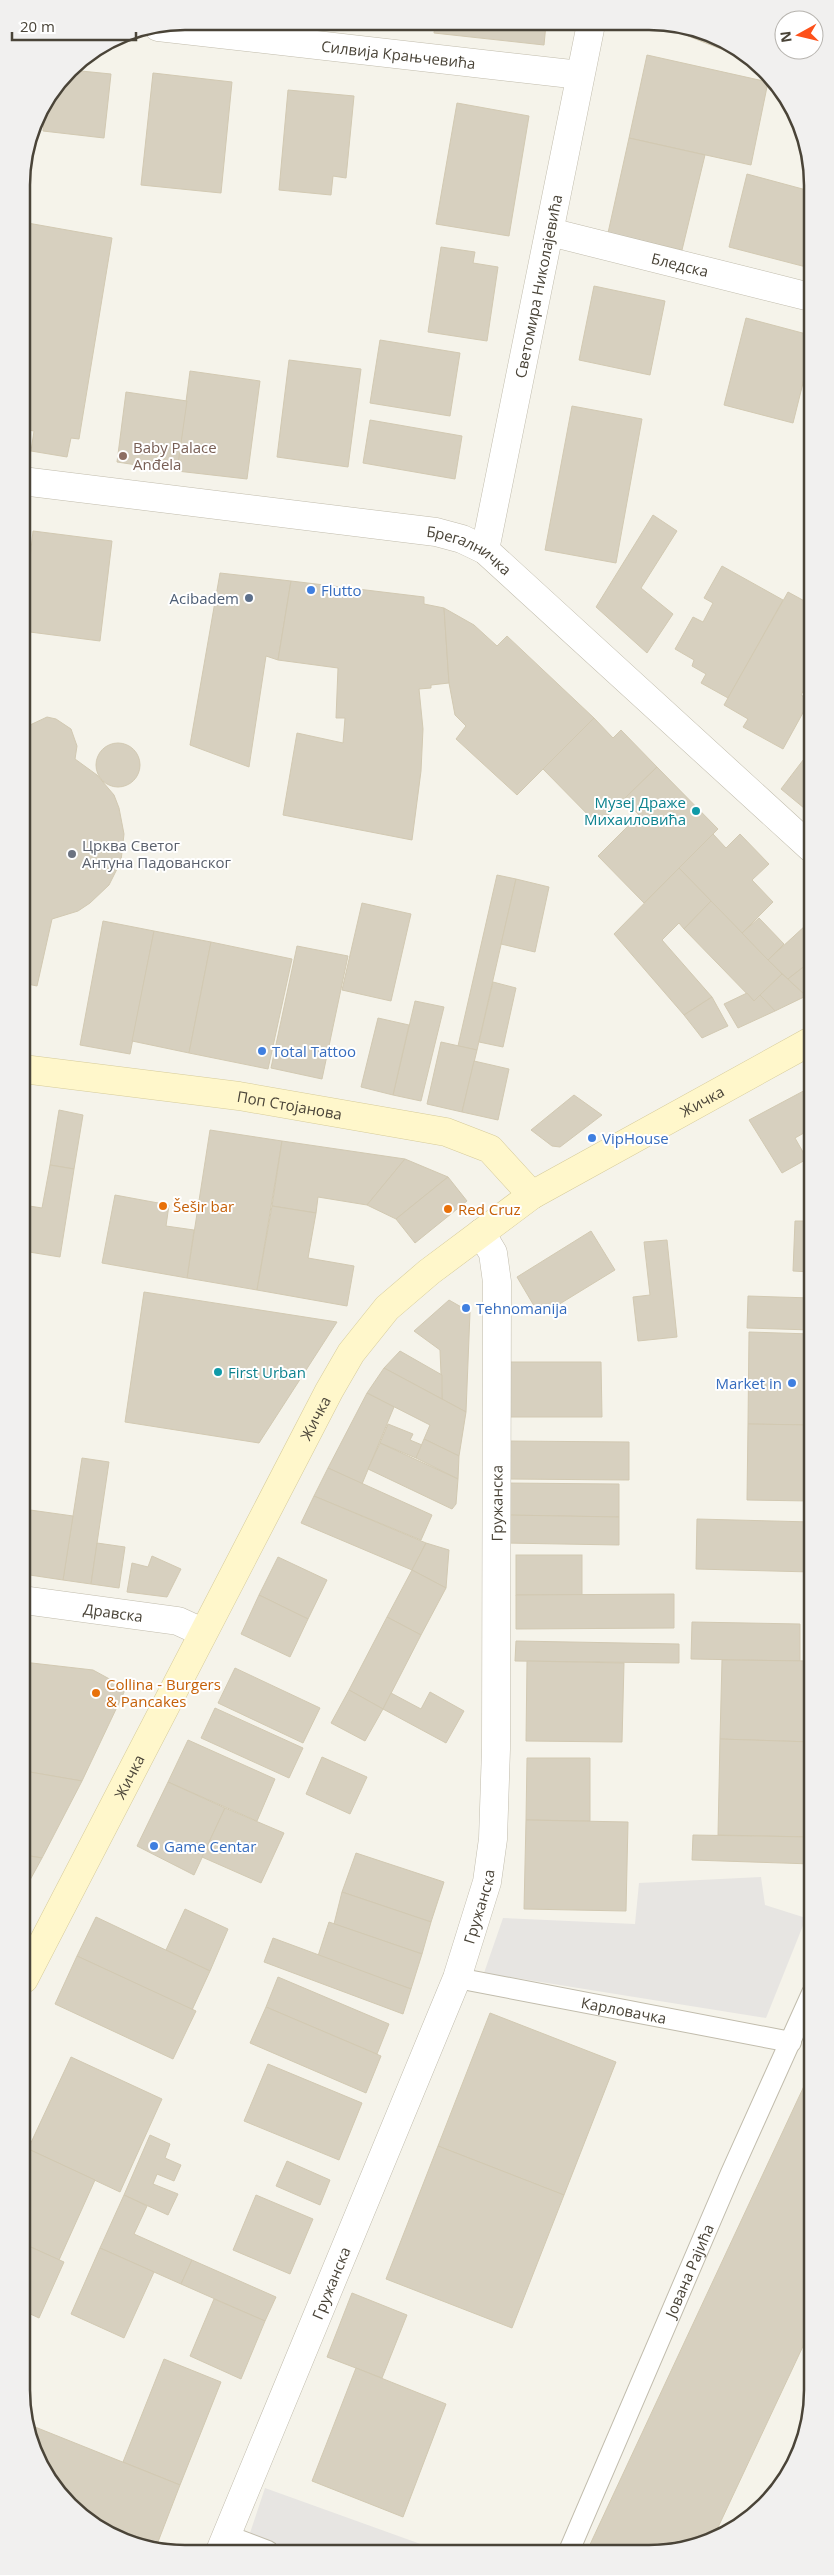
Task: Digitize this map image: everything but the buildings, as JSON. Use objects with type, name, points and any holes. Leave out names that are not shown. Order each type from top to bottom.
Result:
[{"type":"main road","name":"Жичка","points":[[30,1967],[202,1632],[351,1353],[387,1308],[429,1272],[532,1195],[804,1045]]},
{"type":"main road","name":"Поп Стојанова","points":[[30,1070],[239,1096],[446,1132],[490,1149],[511,1169],[532,1195]]},
{"type":"street","name":"Силвија Крањчевића","points":[[184,30],[580,75]]},
{"type":"street","name":"Светомира Николајевића","points":[[485,550],[591,30]]},
{"type":"street","name":"Бледска","points":[[550,232],[804,296]]},
{"type":"street","name":"Брегалничка","points":[[30,482],[436,532],[462,538],[485,550],[804,842]]},
{"type":"street","name":"Гружанска","points":[[223,2543],[457,1978],[487,1882],[493,1839],[496,1749],[497,1282],[493,1253],[482,1233]]},
{"type":"street","name":"Дравска","points":[[30,1601],[178,1621],[202,1632]]},
{"type":"lane","name":"Карловачка","points":[[457,1978],[791,2042]]},
{"type":"lane","name":"Јована Рајића","points":[[572,2545],[727,2183],[804,2012]]},
{"type":"shaded area","points":[[761,1877],[765,1905],[804,1917],[804,1923],[766,2018],[484,1973],[503,1918],[635,1924],[639,1883]]},
{"type":"shaded area","points":[[265,2488],[423,2545],[273,2545],[249,2536]]},
{"type":"place","name":"Baby Palace Anđela","points":[[123,456]]},
{"type":"place","name":"Flutto","points":[[311,590]]},
{"type":"place","name":"Acibadem","points":[[249,598]]},
{"type":"place","name":"Музеј Драже Михаиловића","points":[[696,811]]},
{"type":"place","name":"Црква Светог Антуна Падованског","points":[[72,854]]},
{"type":"place","name":"Total Tattoo","points":[[262,1051]]},
{"type":"place","name":"VipHouse","points":[[592,1138]]},
{"type":"place","name":"Šešir bar","points":[[163,1206]]},
{"type":"place","name":"Red Cruz","points":[[448,1209]]},
{"type":"place","name":"Tehnomanija","points":[[466,1308]]},
{"type":"place","name":"First Urban","points":[[218,1372]]},
{"type":"place","name":"Market in","points":[[792,1383]]},
{"type":"place","name":"Collina - Burgers & Pancakes","points":[[96,1693]]},
{"type":"place","name":"Game Centar","points":[[154,1846]]}]
